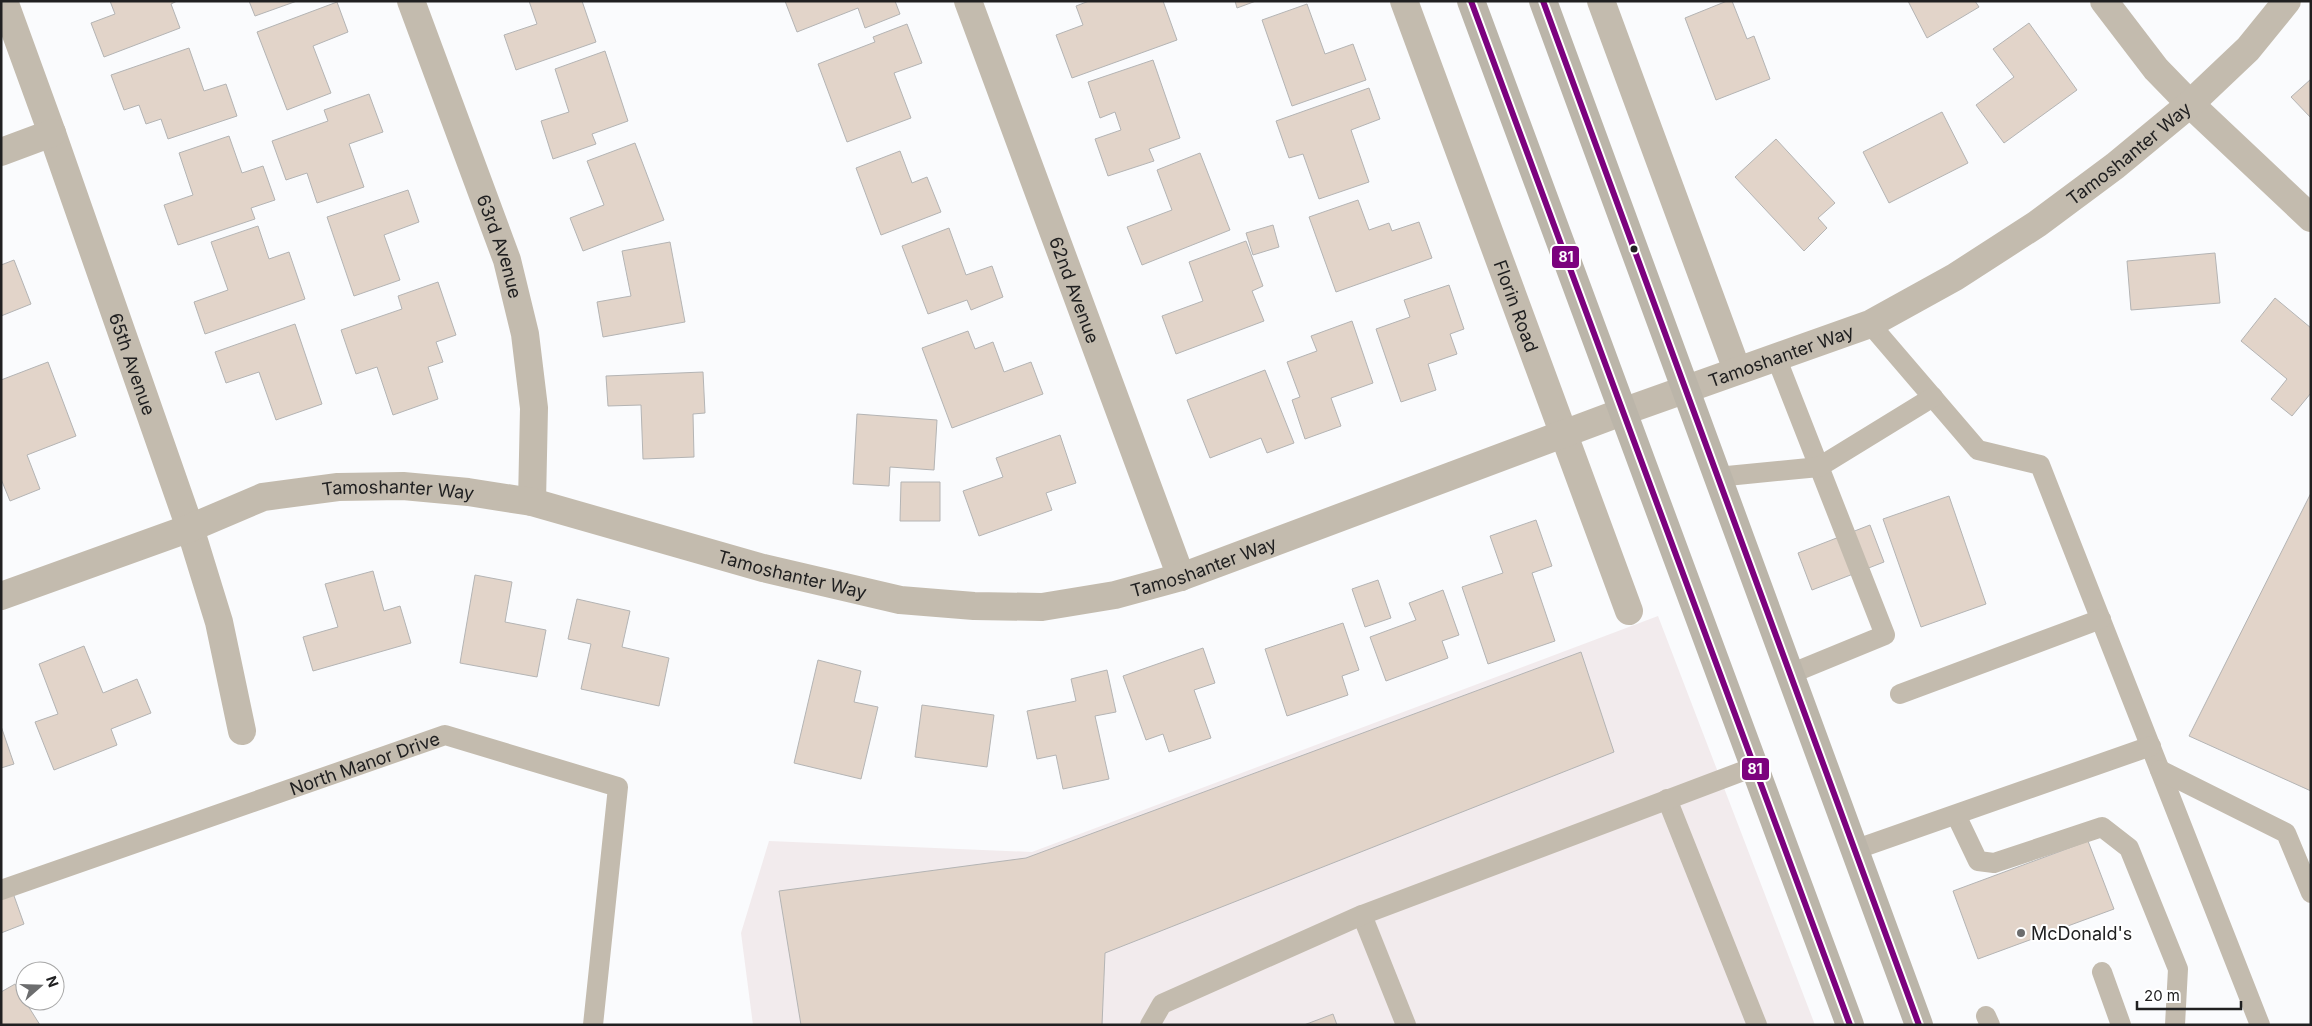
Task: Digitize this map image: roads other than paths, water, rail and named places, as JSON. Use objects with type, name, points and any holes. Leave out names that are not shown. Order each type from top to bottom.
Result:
[{"type":"main road","points":[[1471,1],[1850,1025]]},
{"type":"main road","points":[[1543,1],[1919,1025]]},
{"type":"street","name":"65th Avenue","points":[[4,1],[52,132],[190,528],[219,622],[242,731]]},
{"type":"street","name":"63rd Avenue","points":[[412,1],[507,260],[525,334],[534,408],[532,502]]},
{"type":"street","name":"62nd Avenue","points":[[968,1],[1181,577]]},
{"type":"street","name":"Florin Road","points":[[1404,1],[1629,612]]},
{"type":"street","points":[[1601,1],[1737,370]]},
{"type":"street","points":[[2104,1],[2156,69],[2190,104],[2311,218]]},
{"type":"street","name":"Tamoshanter Way","points":[[1,596],[190,528],[263,497],[338,487],[403,486],[468,492],[532,502],[763,568],[900,600],[974,606],[1042,607],[1116,595],[1181,577],[1622,412],[1870,324],[1955,277],[2037,224],[2115,166],[2190,104],[2248,49],[2287,1]]},
{"type":"street","points":[[1,152],[52,132]]},
{"type":"lane","points":[[1870,324],[1978,450],[2040,465],[2260,1025]]},
{"type":"lane","points":[[1776,357],[1886,635],[1790,674]]},
{"type":"lane","points":[[1718,477],[1819,467],[1933,397]]},
{"type":"lane","points":[[1900,694],[2101,619]]},
{"type":"lane","name":"North Manor Drive","points":[[1,890],[445,735],[618,787],[593,1025]]},
{"type":"lane","points":[[1854,850],[2151,746]]},
{"type":"lane","points":[[1150,1025],[1162,1004],[1362,915],[1754,767]]},
{"type":"lane","points":[[2160,770],[2286,833],[2311,893]]},
{"type":"lane","points":[[1667,799],[1757,1025]]},
{"type":"lane","points":[[1956,815],[1978,861],[1994,864],[2102,827],[2129,848],[2178,969],[2175,1025]]},
{"type":"lane","points":[[1362,915],[1406,1025]]},
{"type":"lane","points":[[2102,972],[2121,1025]]},
{"type":"place","name":"McDonald's","points":[[2021,933]]}]
